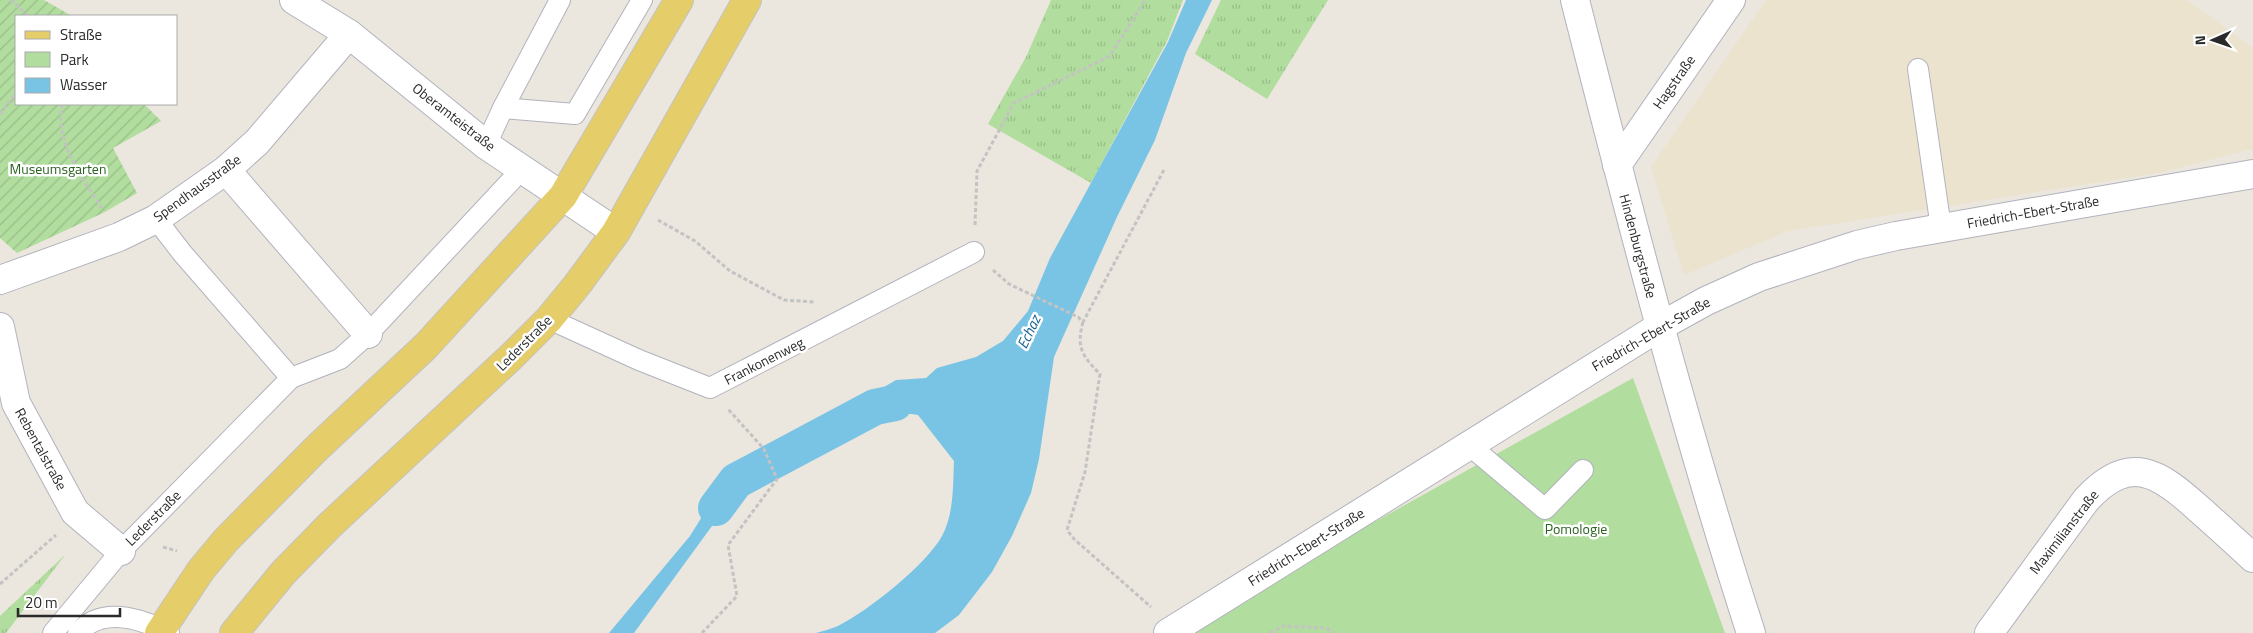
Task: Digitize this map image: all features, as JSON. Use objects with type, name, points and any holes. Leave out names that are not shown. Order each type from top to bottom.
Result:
[{"type":"main road","points":[[163,632],[201,570],[226,540],[318,447],[426,346],[563,196],[680,0]]},
{"type":"main road","name":"Lederstraße","points":[[234,633],[283,573],[330,525],[505,363],[549,318],[577,285],[616,232],[748,0]]},
{"type":"street","name":"Oberamteistraße","points":[[294,0],[349,34],[486,145],[616,232]]},
{"type":"street","name":"Hindenburgstraße","points":[[1575,0],[1659,327],[1703,482],[1751,633]]},
{"type":"street","name":"Hagstraße","points":[[1617,165],[1731,0]]},
{"type":"street","name":"Spendhausstraße","points":[[0,280],[119,237],[156,219],[226,170],[257,142],[349,34]]},
{"type":"street","points":[[226,170],[368,334]]},
{"type":"street","name":"Friedrich-Ebert-Straße","points":[[1168,633],[1659,327],[1724,293],[1798,263],[1857,245],[1941,228],[2253,174]]},
{"type":"street","name":"Rebentalstraße","points":[[0,326],[16,403],[75,512],[121,550]]},
{"type":"street","name":"Maximilianstraße","points":[[1989,633],[2086,500],[2098,488],[2114,478],[2132,472],[2149,473],[2169,483],[2253,558]]},
{"type":"lane","points":[[486,145],[503,108],[560,0]]},
{"type":"lane","points":[[503,108],[575,114],[642,0]]},
{"type":"lane","points":[[1918,69],[1941,228]]},
{"type":"lane","name":"Lederstraße","points":[[53,633],[121,550],[291,378],[340,359],[368,334],[522,169]]},
{"type":"lane","points":[[156,219],[183,254],[291,378]]},
{"type":"lane","name":"Frankonenweg","points":[[549,318],[639,360],[710,388],[974,252]]},
{"type":"lane","points":[[1469,446],[1545,509],[1583,470]]},
{"type":"lane","points":[[78,633],[86,624],[106,616],[132,619],[163,632]]},
{"type":"path","points":[[11,0],[27,15]]},
{"type":"path","points":[[974,252],[977,171],[1014,103],[1110,56],[1145,0]]},
{"type":"path","points":[[0,114],[15,94]]},
{"type":"path","points":[[62,105],[62,135],[78,170],[119,237]]},
{"type":"path","points":[[1143,600],[1074,539],[1067,530],[1085,472],[1100,374],[1085,359],[1079,343],[1084,322],[1165,168]]},
{"type":"path","points":[[632,205],[695,242],[730,271],[784,300],[814,301],[844,320]]},
{"type":"path","points":[[1009,284],[1078,317],[1084,322]]},
{"type":"path","points":[[702,633],[737,596],[728,545],[777,479],[764,448],[710,388]]},
{"type":"path","points":[[0,584],[61,531],[75,512]]},
{"type":"path","points":[[1270,633],[1283,626],[1326,628],[1334,633]]},
{"type":"shaded area","points":[[1766,0],[2187,0],[2253,48],[2253,149],[2158,173],[1788,231],[1684,275],[1651,167]]},
{"type":"green space","name":"Museumsgarten","points":[[0,0],[44,0],[70,15],[15,15],[15,105],[145,105],[161,121],[113,148],[137,193],[105,212],[17,253],[0,238]]},
{"type":"green space","points":[[1051,0],[1183,0],[1167,41],[1091,183],[988,124],[1026,57]]},
{"type":"green space","points":[[1221,0],[1328,0],[1267,99],[1195,54]]},
{"type":"green space","name":"Pomologie","points":[[1633,378],[1725,633],[1175,633]]},
{"type":"green space","points":[[65,555],[6,633],[0,633],[0,616]]},
{"type":"water","name":"Echaz","points":[[1186,0],[1212,0],[1186,53],[1155,140],[1117,217],[1054,357],[1039,459],[1031,493],[1012,536],[992,572],[959,615],[935,633],[816,633],[838,626],[865,610],[910,573],[934,548],[942,536],[949,518],[952,499],[954,461],[918,415],[885,416],[854,427],[845,410],[896,380],[926,378],[937,368],[976,357],[1003,341],[1028,311],[1050,258],[1168,42]]},
{"type":"water","points":[[829,420],[836,436],[790,461],[781,443]]},
{"type":"water","points":[[746,462],[757,484],[728,504],[634,633],[609,633],[690,536],[726,478]]},
{"type":"waterway","points":[[716,508],[736,481],[875,407],[895,403]]}]
